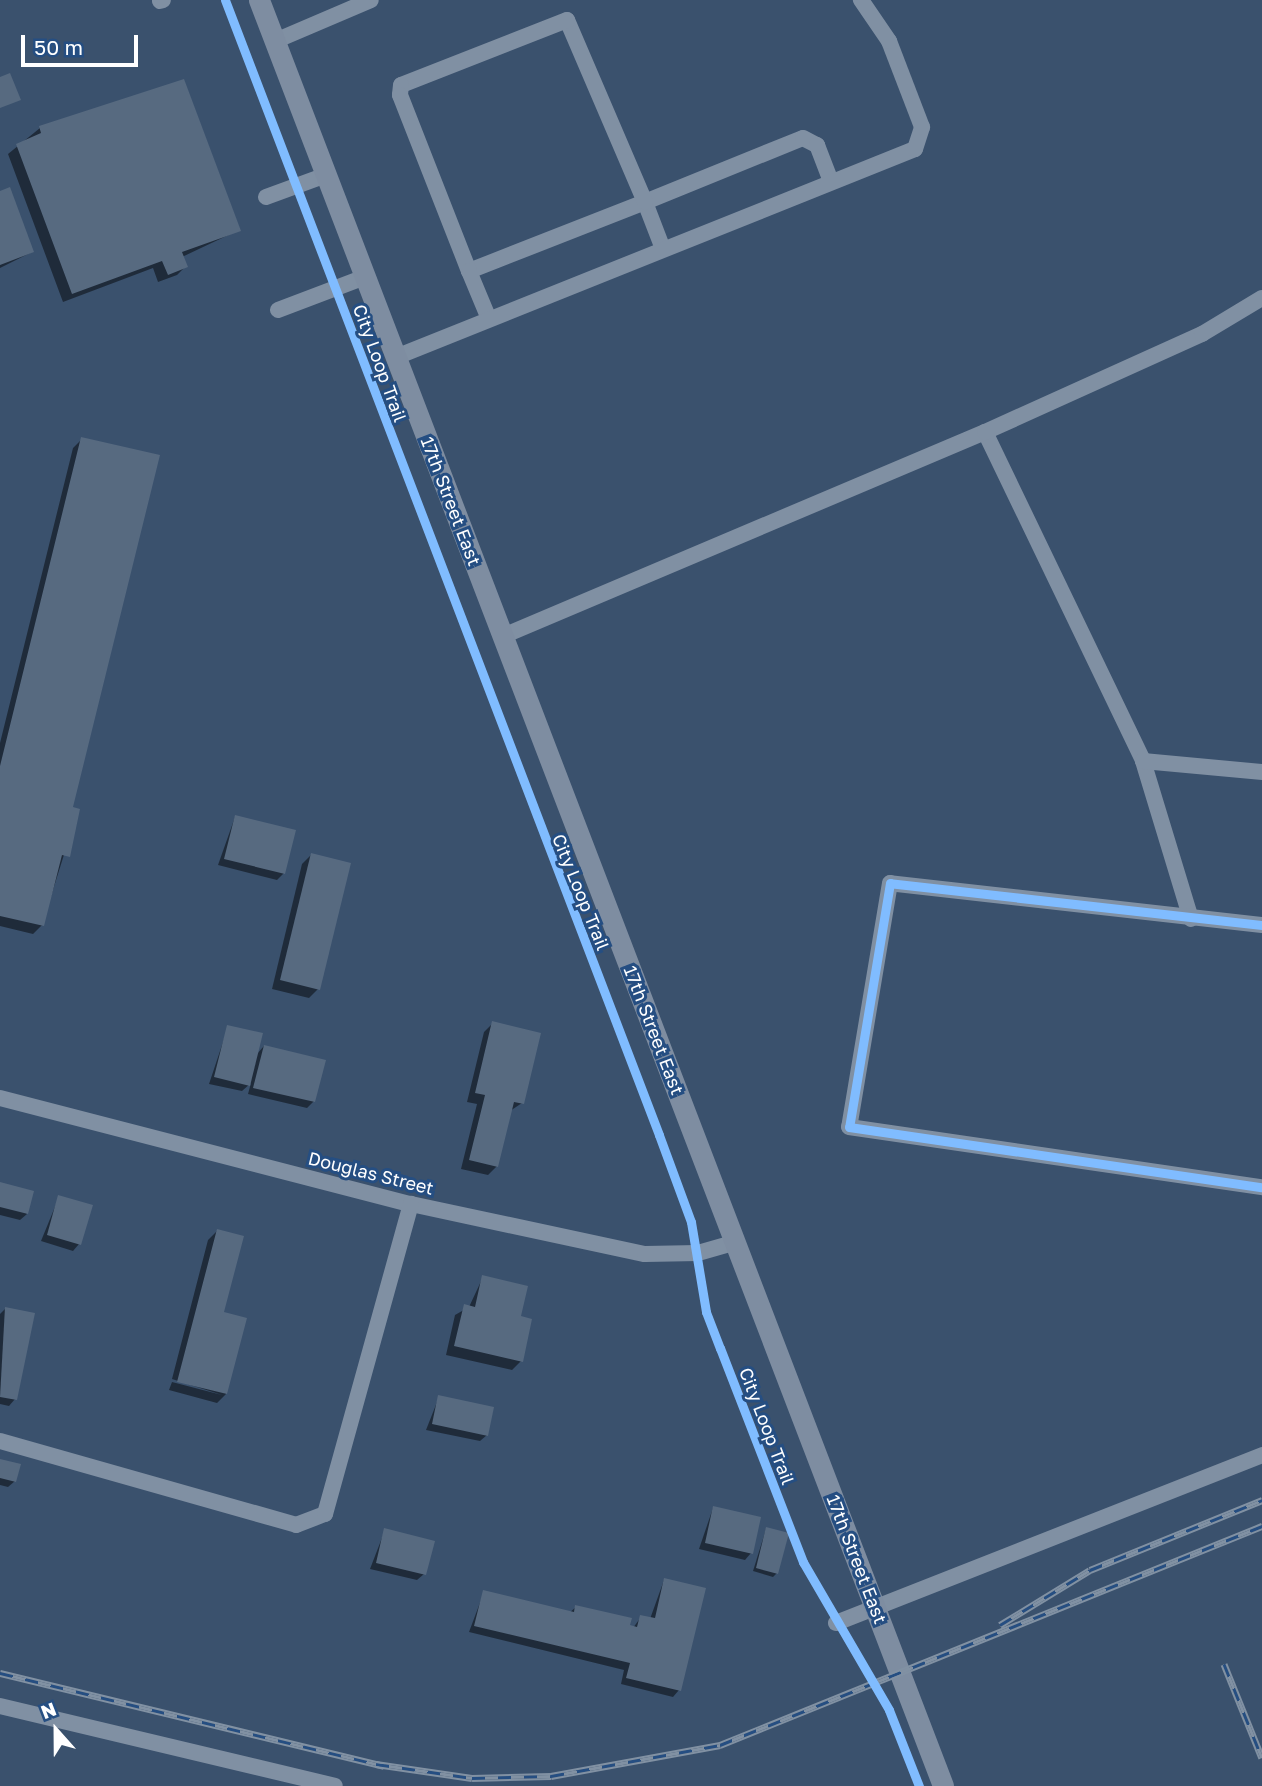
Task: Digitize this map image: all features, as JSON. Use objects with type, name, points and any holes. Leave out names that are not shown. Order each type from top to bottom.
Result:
[{"type":"main road","name":"17th Street East","points":[[259,0],[943,1786]]},
{"type":"street","points":[[275,41],[370,0]]},
{"type":"street","points":[[396,357],[915,149],[922,139],[889,41],[862,0]]},
{"type":"street","points":[[489,319],[401,85],[557,19],[575,27],[663,249]]},
{"type":"street","points":[[469,271],[803,138],[817,145],[831,181]]},
{"type":"street","points":[[266,197],[326,175]]},
{"type":"street","points":[[278,310],[365,277]]},
{"type":"street","points":[[502,636],[985,432],[1202,334],[1262,298]]},
{"type":"street","points":[[985,432],[1143,761],[1191,919]]},
{"type":"street","points":[[1143,761],[1262,772]]},
{"type":"street","points":[[1262,925],[890,883],[849,1127],[1262,1187]]},
{"type":"street","name":"Douglas Street","points":[[0,1098],[411,1204],[645,1254],[670,1257],[736,1242]]},
{"type":"street","points":[[0,1441],[296,1525],[325,1514],[411,1204]]},
{"type":"street","points":[[836,1623],[1262,1455]]},
{"type":"street","points":[[0,1706],[335,1786]]},
{"type":"building","points":[[10,73],[21,100],[0,108],[0,77]]},
{"type":"building","points":[[184,79],[241,231],[182,252],[188,267],[168,275],[162,261],[72,294],[16,144],[41,133],[39,126]]},
{"type":"building","points":[[10,187],[34,252],[0,265],[0,191]]},
{"type":"building","points":[[81,437],[160,455],[73,807],[80,809],[70,857],[62,855],[44,926],[0,916],[0,766]]},
{"type":"building","points":[[235,815],[296,830],[285,874],[224,859]]},
{"type":"building","points":[[311,853],[351,863],[320,990],[280,980]]},
{"type":"building","points":[[492,1021],[541,1033],[524,1104],[514,1102],[498,1167],[469,1160],[485,1095],[475,1093]]},
{"type":"building","points":[[227,1025],[263,1033],[250,1086],[214,1077]]},
{"type":"building","points":[[264,1045],[326,1060],[315,1102],[253,1088]]},
{"type":"building","points":[[0,1182],[34,1191],[28,1214],[0,1207]]},
{"type":"building","points":[[58,1195],[93,1205],[81,1245],[47,1235]]},
{"type":"building","points":[[217,1229],[244,1236],[224,1312],[247,1318],[227,1394],[177,1382]]},
{"type":"building","points":[[482,1275],[528,1286],[521,1316],[532,1319],[523,1362],[454,1346],[464,1304],[475,1307]]},
{"type":"building","points":[[5,1307],[35,1313],[17,1400],[0,1397]]},
{"type":"building","points":[[438,1395],[494,1407],[488,1436],[432,1424]]},
{"type":"building","points":[[0,1459],[21,1464],[16,1482],[0,1478]]},
{"type":"building","points":[[713,1506],[761,1517],[753,1554],[705,1543]]},
{"type":"building","points":[[766,1527],[789,1533],[778,1574],[756,1568]]},
{"type":"building","points":[[384,1528],[435,1541],[426,1575],[376,1563]]},
{"type":"building","points":[[664,1578],[706,1588],[681,1691],[626,1678],[630,1663],[474,1626],[483,1590],[574,1612],[575,1605],[632,1618],[630,1625],[637,1627],[640,1615],[655,1618]]},
{"type":"railway","points":[[1000,1625],[1090,1570],[1262,1500]]},
{"type":"railway","points":[[376,1764],[472,1778],[551,1776],[720,1745],[1262,1526]]},
{"type":"railway","points":[[1224,1664],[1262,1758]]},
{"type":"railway","points":[[0,1673],[384,1766]]},
{"type":"cycle path","name":"City Loop Trail","points":[[225,0],[659,1135],[691,1222],[706,1312],[803,1562],[889,1710],[919,1786]]},
{"type":"cycle path","points":[[1262,925],[890,883],[849,1127],[1262,1187]]}]
